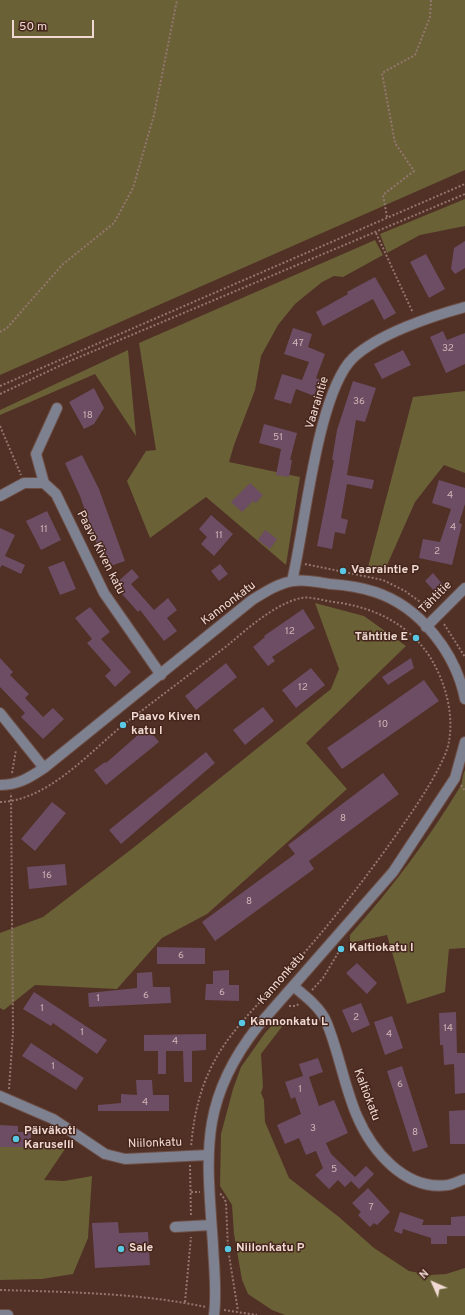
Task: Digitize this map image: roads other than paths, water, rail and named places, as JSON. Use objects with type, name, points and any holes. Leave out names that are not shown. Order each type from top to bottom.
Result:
[{"type":"street","name":"Vaaraintie","points":[[292,581],[318,447],[327,410],[339,376],[353,358],[376,341],[418,322],[465,307]]},
{"type":"street","points":[[0,496],[24,483],[44,483],[36,454],[57,408]]},
{"type":"street","name":"Paavo Kiven katu","points":[[44,483],[56,494],[104,593],[161,675]]},
{"type":"street","name":"Kannonkatu","points":[[0,785],[11,785],[24,781],[44,768],[252,600],[272,588],[292,581],[352,586],[376,592],[397,603],[426,627],[452,660],[462,684],[465,699]]},
{"type":"street","name":"Tähtitie","points":[[426,627],[465,588]]},
{"type":"street","points":[[0,713],[44,768]]},
{"type":"street","name":"Kannonkatu","points":[[214,1312],[208,1155],[213,1114],[230,1067],[243,1045],[393,872],[455,778],[465,742]]},
{"type":"street","name":"Kaltiokatu","points":[[293,986],[306,997],[326,1020],[357,1117],[378,1153],[397,1170],[420,1183],[447,1185],[465,1179]]},
{"type":"street","name":"Niilonkatu","points":[[3,1097],[26,1109],[39,1112],[53,1119],[105,1154],[125,1159],[208,1155]]},
{"type":"street","points":[[175,1227],[211,1225]]},
{"type":"street","points":[[0,1315],[8,1315]]},
{"type":"place","name":"Vaaraintie P","points":[[343,571]]},
{"type":"place","name":"Tähtitie E","points":[[416,638]]},
{"type":"place","name":"Paavo Kiven katu I","points":[[123,725]]},
{"type":"place","name":"Kaltiokatu I","points":[[341,949]]},
{"type":"place","name":"Kannonkatu L","points":[[242,1023]]},
{"type":"place","name":"Päiväkoti Karuselli","points":[[16,1139]]},
{"type":"place","name":"Sale","points":[[121,1249]]},
{"type":"place","name":"Niilonkatu P","points":[[228,1249]]}]
